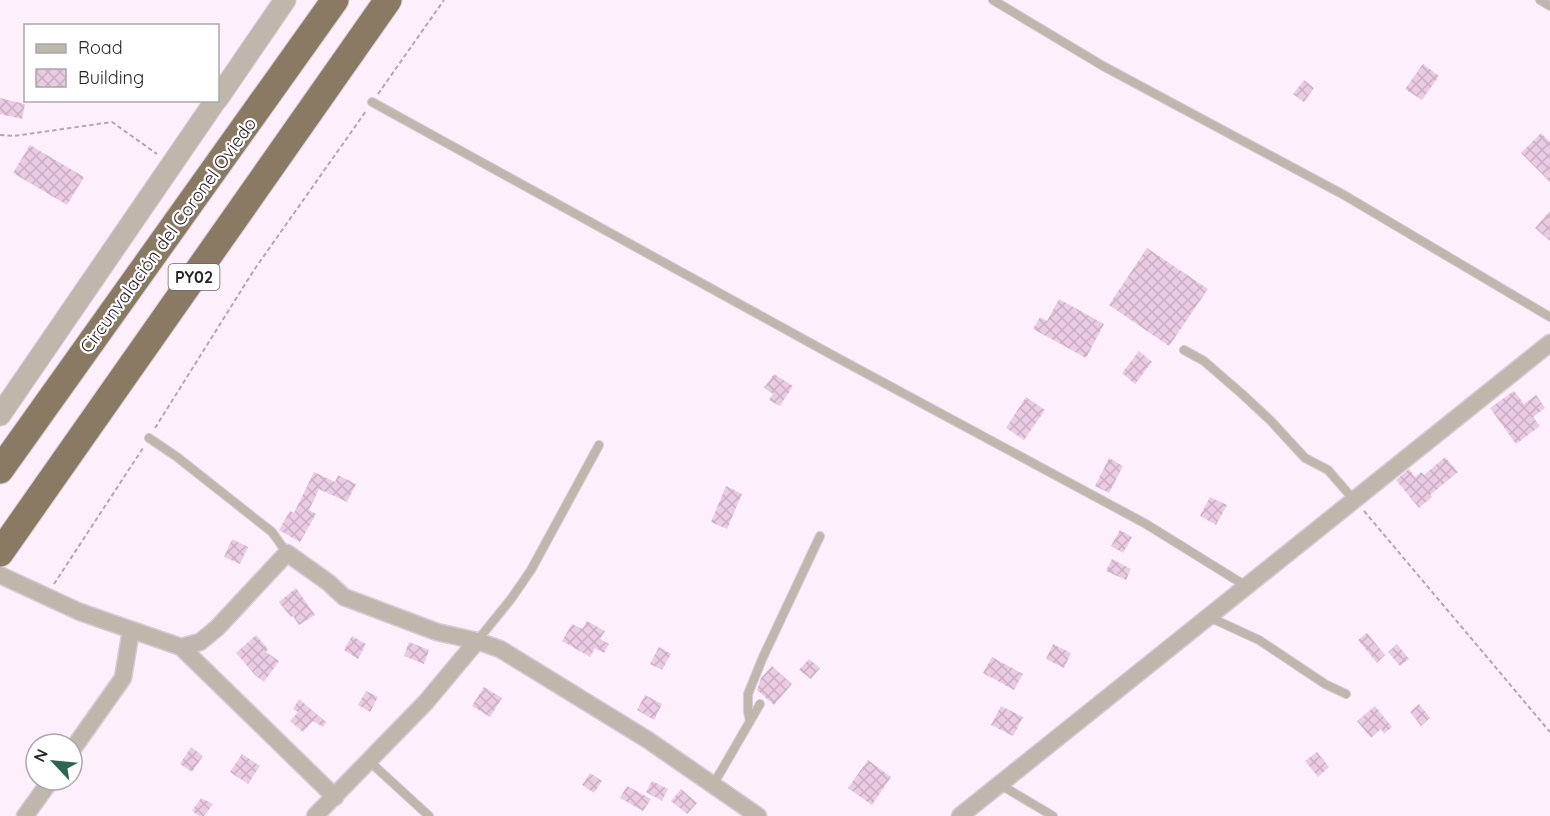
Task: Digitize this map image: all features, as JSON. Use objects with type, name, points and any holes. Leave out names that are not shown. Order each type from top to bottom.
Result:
[{"type":"highway","name":"Circunvalación del Coronel Oviedo","points":[[0,470],[335,0]]},
{"type":"highway","name":"PY02","points":[[0,553],[388,0]]},
{"type":"street","points":[[219,96],[285,0]]},
{"type":"street","points":[[0,415],[215,102]]},
{"type":"street","points":[[960,816],[1550,343]]},
{"type":"street","points":[[181,647],[200,642],[216,628],[287,553],[329,583],[344,597],[437,632],[500,649],[648,740],[758,816]]},
{"type":"street","points":[[0,575],[80,612],[181,647],[335,797]]},
{"type":"street","points":[[84,733],[123,678],[131,630]]},
{"type":"street","points":[[315,816],[426,702],[477,641]]},
{"type":"street","points":[[25,816],[42,792]]},
{"type":"lane","points":[[993,0],[1103,66],[1344,195],[1550,317]]},
{"type":"lane","points":[[1540,0],[1550,6]]},
{"type":"lane","points":[[372,102],[844,362],[1146,524],[1246,586]]},
{"type":"lane","points":[[1184,350],[1204,361],[1242,394],[1305,458],[1328,470],[1354,500]]},
{"type":"lane","points":[[149,438],[177,457],[272,532],[287,553]]},
{"type":"lane","points":[[477,641],[531,570],[599,445]]},
{"type":"lane","points":[[750,721],[748,694],[820,536]]},
{"type":"lane","points":[[1209,616],[1259,640],[1325,684],[1346,694]]},
{"type":"lane","points":[[712,785],[760,704]]},
{"type":"lane","points":[[369,761],[429,816]]},
{"type":"lane","points":[[999,784],[1053,816]]},
{"type":"path","points":[[46,596],[149,438],[254,270],[444,0]]},
{"type":"path","points":[[0,135],[14,136],[112,122],[172,164]]},
{"type":"path","points":[[1354,500],[1550,732]]},
{"type":"building","points":[[1423,64],[1439,76],[1422,100],[1405,89]]},
{"type":"building","points":[[1304,80],[1314,88],[1304,102],[1293,94]]},
{"type":"building","points":[[0,98],[25,104],[22,119],[0,114]]},
{"type":"building","points":[[1541,133],[1550,142],[1550,182],[1521,153]]},
{"type":"building","points":[[30,145],[84,177],[67,205],[13,173]]},
{"type":"building","points":[[1550,211],[1550,241],[1535,228]]},
{"type":"building","points":[[1147,248],[1208,289],[1169,346],[1109,305]]},
{"type":"building","points":[[1059,299],[1104,324],[1086,358],[1033,329],[1040,317],[1047,321]]},
{"type":"building","points":[[1139,351],[1152,362],[1135,384],[1122,373]]},
{"type":"building","points":[[774,374],[793,386],[780,406],[769,400],[773,394],[764,388]]},
{"type":"building","points":[[1514,391],[1524,404],[1536,395],[1545,408],[1533,417],[1540,426],[1516,444],[1490,408]]},
{"type":"building","points":[[1026,397],[1045,410],[1024,440],[1006,428]]},
{"type":"building","points":[[1445,457],[1458,472],[1430,495],[1432,497],[1419,508],[1396,480],[1409,469],[1415,477],[1421,472],[1424,475]]},
{"type":"building","points":[[1109,458],[1123,466],[1109,493],[1095,486]]},
{"type":"building","points":[[314,472],[335,482],[338,475],[356,484],[347,502],[319,489],[309,510],[316,514],[300,542],[279,530],[290,511],[294,513]]},
{"type":"building","points":[[726,486],[742,494],[727,529],[711,522]]},
{"type":"building","points":[[1210,497],[1227,505],[1216,525],[1200,516]]},
{"type":"building","points":[[1120,530],[1132,537],[1123,553],[1111,546]]},
{"type":"building","points":[[232,539],[248,547],[240,564],[224,557]]},
{"type":"building","points":[[1112,559],[1131,569],[1126,580],[1106,571]]},
{"type":"building","points":[[296,588],[315,615],[299,625],[279,602]]},
{"type":"building","points":[[587,621],[605,631],[600,639],[609,644],[604,653],[595,648],[590,657],[562,641],[572,624],[582,629]]},
{"type":"building","points":[[1367,633],[1385,655],[1377,663],[1358,640]]},
{"type":"building","points":[[256,635],[268,649],[266,652],[279,661],[264,682],[236,653]]},
{"type":"building","points":[[352,636],[366,644],[358,659],[344,650]]},
{"type":"building","points":[[409,642],[429,650],[424,664],[404,656]]},
{"type":"building","points":[[1053,644],[1071,653],[1064,668],[1046,659]]},
{"type":"building","points":[[1397,644],[1409,659],[1400,666],[1388,652]]},
{"type":"building","points":[[659,647],[671,654],[662,670],[650,664]]},
{"type":"building","points":[[992,657],[1023,674],[1014,690],[983,673]]},
{"type":"building","points":[[809,659],[820,668],[811,679],[799,670]]},
{"type":"building","points":[[772,666],[792,684],[774,705],[757,690],[761,678]]},
{"type":"building","points":[[484,687],[502,698],[490,717],[472,706]]},
{"type":"building","points":[[366,691],[378,697],[370,712],[358,705]]},
{"type":"building","points":[[645,695],[662,704],[654,720],[637,710]]},
{"type":"building","points":[[299,699],[326,722],[323,727],[313,721],[303,732],[290,721],[298,712],[293,709]]},
{"type":"building","points":[[1419,704],[1430,718],[1421,726],[1410,712]]},
{"type":"building","points":[[1001,706],[1023,717],[1013,736],[991,725]]},
{"type":"building","points":[[1375,706],[1392,727],[1384,734],[1381,729],[1371,738],[1357,721]]},
{"type":"building","points":[[191,747],[203,756],[192,772],[180,764]]},
{"type":"building","points":[[1317,752],[1329,767],[1318,777],[1305,761]]},
{"type":"building","points":[[242,754],[260,766],[248,784],[230,772]]},
{"type":"building","points":[[868,760],[891,777],[872,805],[848,788]]},
{"type":"building","points":[[590,773],[602,781],[594,793],[582,785]]},
{"type":"building","points":[[652,781],[668,789],[662,801],[646,792]]},
{"type":"building","points":[[627,786],[651,799],[643,811],[620,798]]},
{"type":"building","points":[[681,789],[697,803],[687,814],[671,801]]},
{"type":"building","points":[[201,798],[213,804],[204,816],[199,816],[192,811]]}]
